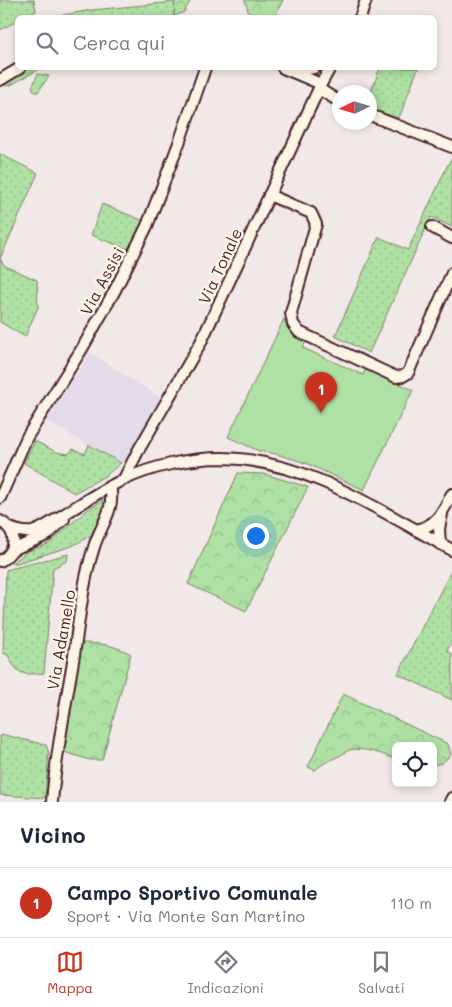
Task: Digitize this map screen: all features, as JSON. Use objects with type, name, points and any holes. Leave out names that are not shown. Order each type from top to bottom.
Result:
[{"type":"street","points":[[361,15],[366,0]]},
{"type":"street","points":[[0,80],[17,70]]},
{"type":"street","name":"Via Assisi","points":[[0,508],[1,497],[27,437],[83,348],[147,226],[204,70]]},
{"type":"street","points":[[287,70],[320,86],[332,96]]},
{"type":"street","name":"Via Tonale","points":[[124,479],[138,451],[201,342],[329,70]]},
{"type":"street","points":[[377,117],[452,147]]},
{"type":"street","points":[[269,195],[311,213],[316,224],[291,313],[293,324],[299,332],[396,377],[408,373],[452,272]]},
{"type":"street","points":[[432,228],[452,238]]},
{"type":"street","points":[[138,451],[142,467],[146,471]]},
{"type":"street","points":[[3,521],[22,532],[38,530],[99,491],[124,479],[168,465],[223,458],[260,462],[309,475],[452,550]]},
{"type":"street","name":"Via Adamello","points":[[52,802],[56,756],[83,596],[94,546],[108,516],[112,493],[110,486]]},
{"type":"street","points":[[416,530],[432,525],[442,513],[452,494]]},
{"type":"street","points":[[12,550],[47,535],[79,505]]},
{"type":"street","points":[[440,544],[439,529],[442,513]]},
{"type":"street","points":[[0,561],[9,555],[14,538],[3,521]]},
{"type":"street","points":[[450,802],[452,798]]},
{"type":"shaded area","points":[[89,352],[162,399],[125,465],[45,421],[73,376],[77,376]]},
{"type":"green space","points":[[0,0],[34,0],[36,11],[29,15],[15,15],[15,22],[0,30]]},
{"type":"green space","points":[[175,0],[191,0],[184,12],[174,15]]},
{"type":"green space","points":[[245,0],[283,0],[277,15],[249,15]]},
{"type":"green space","points":[[175,2],[174,15],[63,15],[92,10]]},
{"type":"green space","points":[[26,70],[37,70],[9,86],[1,84]]},
{"type":"green space","points":[[379,70],[417,70],[399,118],[377,111],[377,85],[373,85]]},
{"type":"green space","points":[[38,74],[49,76],[38,92],[35,92],[32,87]]},
{"type":"green space","points":[[0,154],[38,173],[0,259]]},
{"type":"green space","points":[[450,160],[452,160],[452,227],[431,217],[369,353],[335,336],[379,237],[408,250]]},
{"type":"green space","points":[[102,204],[144,221],[130,250],[91,235]]},
{"type":"green space","points":[[0,259],[5,266],[37,280],[38,307],[25,337],[0,322]]},
{"type":"green space","points":[[284,319],[292,333],[306,341],[303,348],[363,375],[366,368],[413,390],[364,490],[306,463],[259,451],[228,437]]},
{"type":"green space","points":[[35,441],[56,452],[68,454],[73,449],[85,454],[89,445],[121,463],[105,476],[74,493],[24,463]]},
{"type":"green space","points":[[238,473],[264,474],[308,487],[246,611],[188,584]]},
{"type":"green space","points":[[104,499],[106,503],[105,511],[92,535],[72,546],[12,563],[28,551],[48,544],[86,511]]},
{"type":"green space","points":[[68,554],[67,561],[53,568],[44,673],[22,673],[15,667],[8,655],[3,653],[6,570]]},
{"type":"green space","points":[[452,569],[452,640],[447,651],[452,654],[452,700],[398,674]]},
{"type":"green space","points":[[82,643],[107,645],[131,654],[102,760],[90,760],[64,752],[62,744]]},
{"type":"green space","points":[[343,694],[448,744],[451,755],[442,763],[437,764],[437,742],[392,742],[392,758],[386,755],[354,749],[324,763],[315,770],[308,767]]},
{"type":"green space","points":[[5,735],[46,745],[49,753],[45,798],[0,795],[0,736]]},
{"type":"place","name":"Campo Sportivo Comunale","points":[[321,413]]}]
